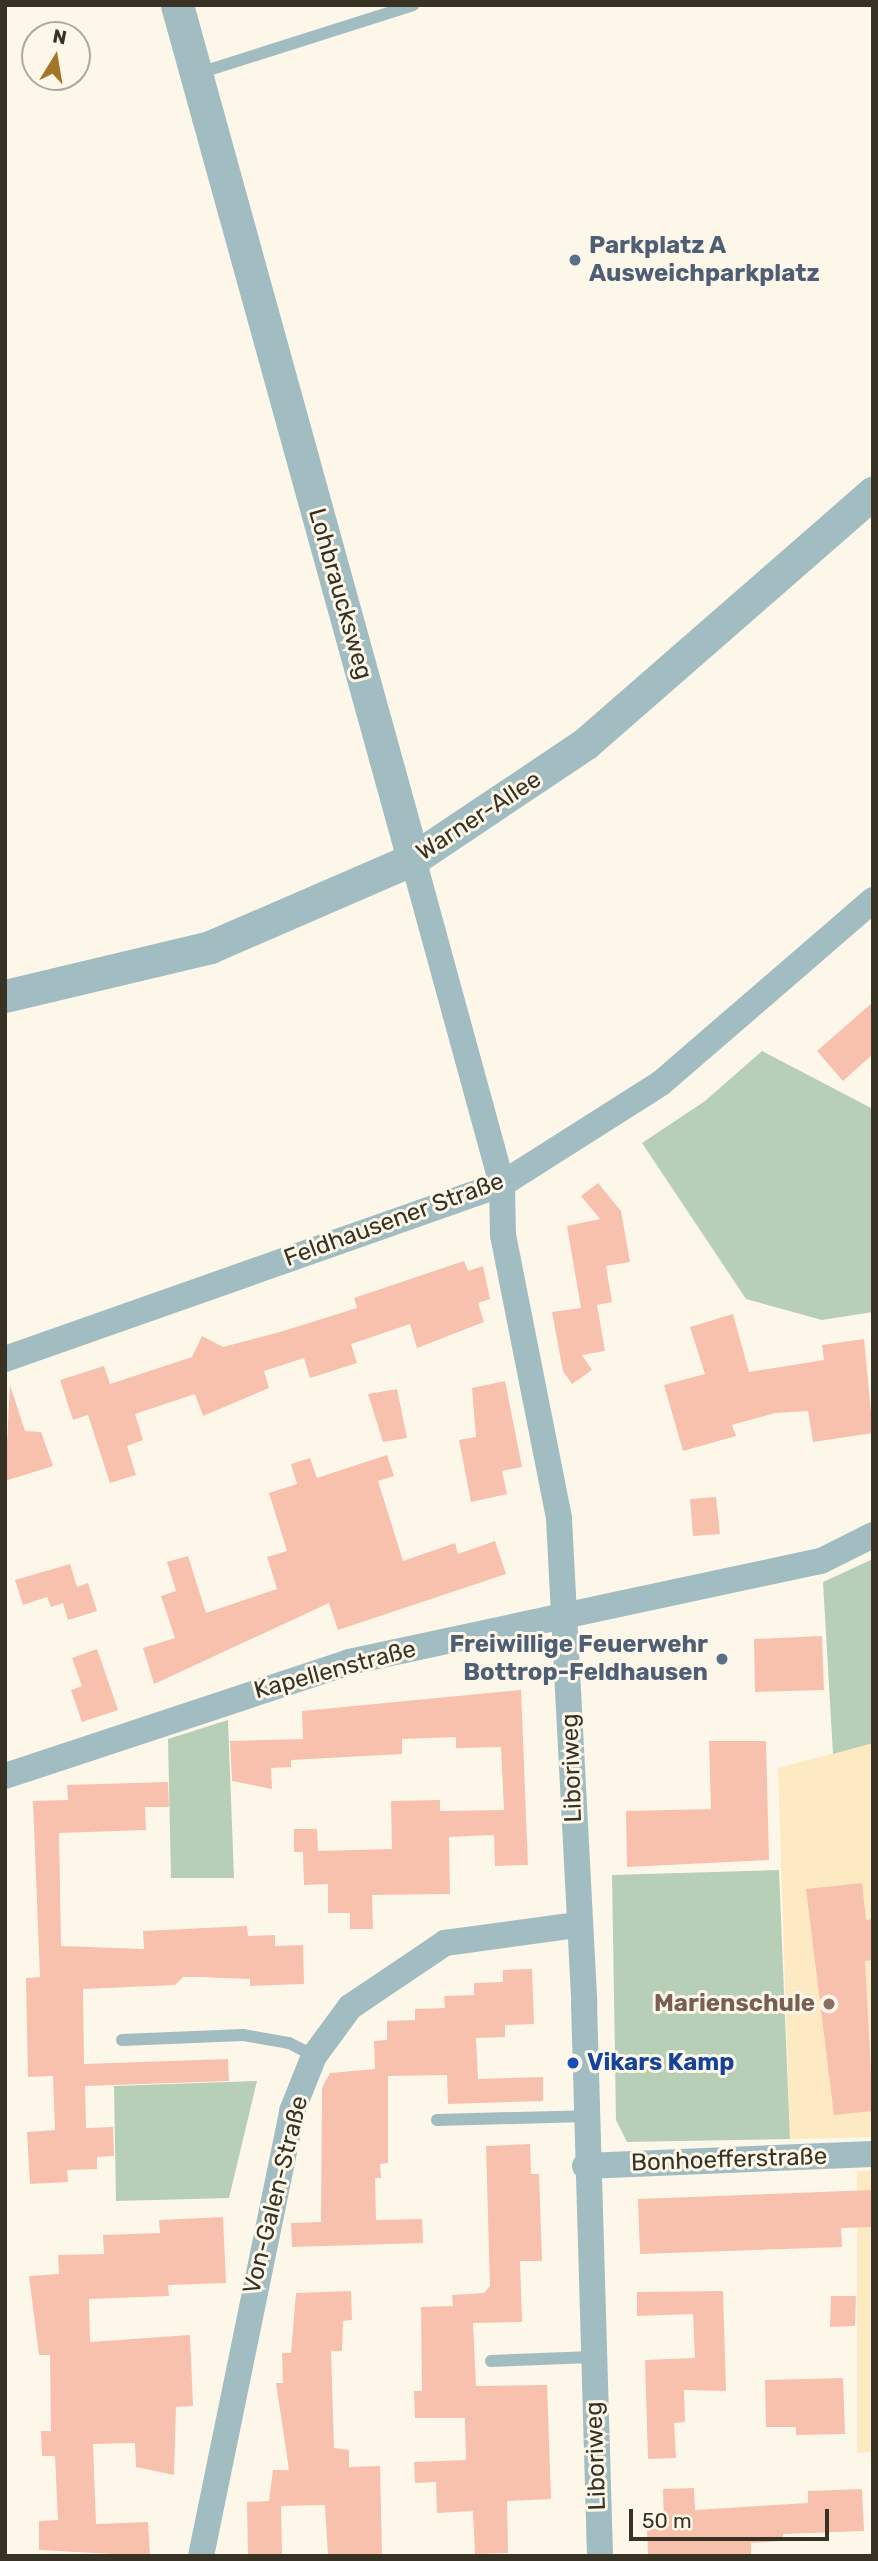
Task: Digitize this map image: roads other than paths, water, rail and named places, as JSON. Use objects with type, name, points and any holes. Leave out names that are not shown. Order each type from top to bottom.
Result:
[{"type":"street","name":"Lohbraucksweg","points":[[177,5],[502,1184]]},
{"type":"street","name":"Warner-Allee","points":[[5,996],[210,947],[413,859],[586,743],[873,493]]},
{"type":"street","name":"Feldhausener Straße","points":[[5,1359],[502,1184],[662,1083],[870,908]]},
{"type":"street","name":"Liboriweg","points":[[502,1184],[503,1235],[559,1519],[568,1615],[576,1925],[600,2556]]},
{"type":"street","name":"Kapellenstraße","points":[[5,1776],[349,1662],[821,1562],[873,1535]]},
{"type":"street","name":"Von-Galen-Straße","points":[[201,2556],[292,2111],[314,2056],[350,2007],[445,1943],[576,1925]]},
{"type":"street","name":"Bonhoefferstraße","points":[[585,2165],[873,2154]]},
{"type":"lane","points":[[195,74],[413,5]]},
{"type":"lane","points":[[121,2040],[243,2035],[289,2043],[314,2056]]},
{"type":"lane","points":[[437,2120],[585,2116]]},
{"type":"lane","points":[[491,2361],[592,2357]]},
{"type":"place","name":"Parkplatz A Ausweichparkplatz","points":[[575,260]]},
{"type":"place","name":"Freiwillige Feuerwehr Bottrop-Feldhausen","points":[[722,1659]]},
{"type":"place","name":"Marienschule","points":[[829,2004]]},
{"type":"place","name":"Vikars Kamp","points":[[573,2063]]}]
